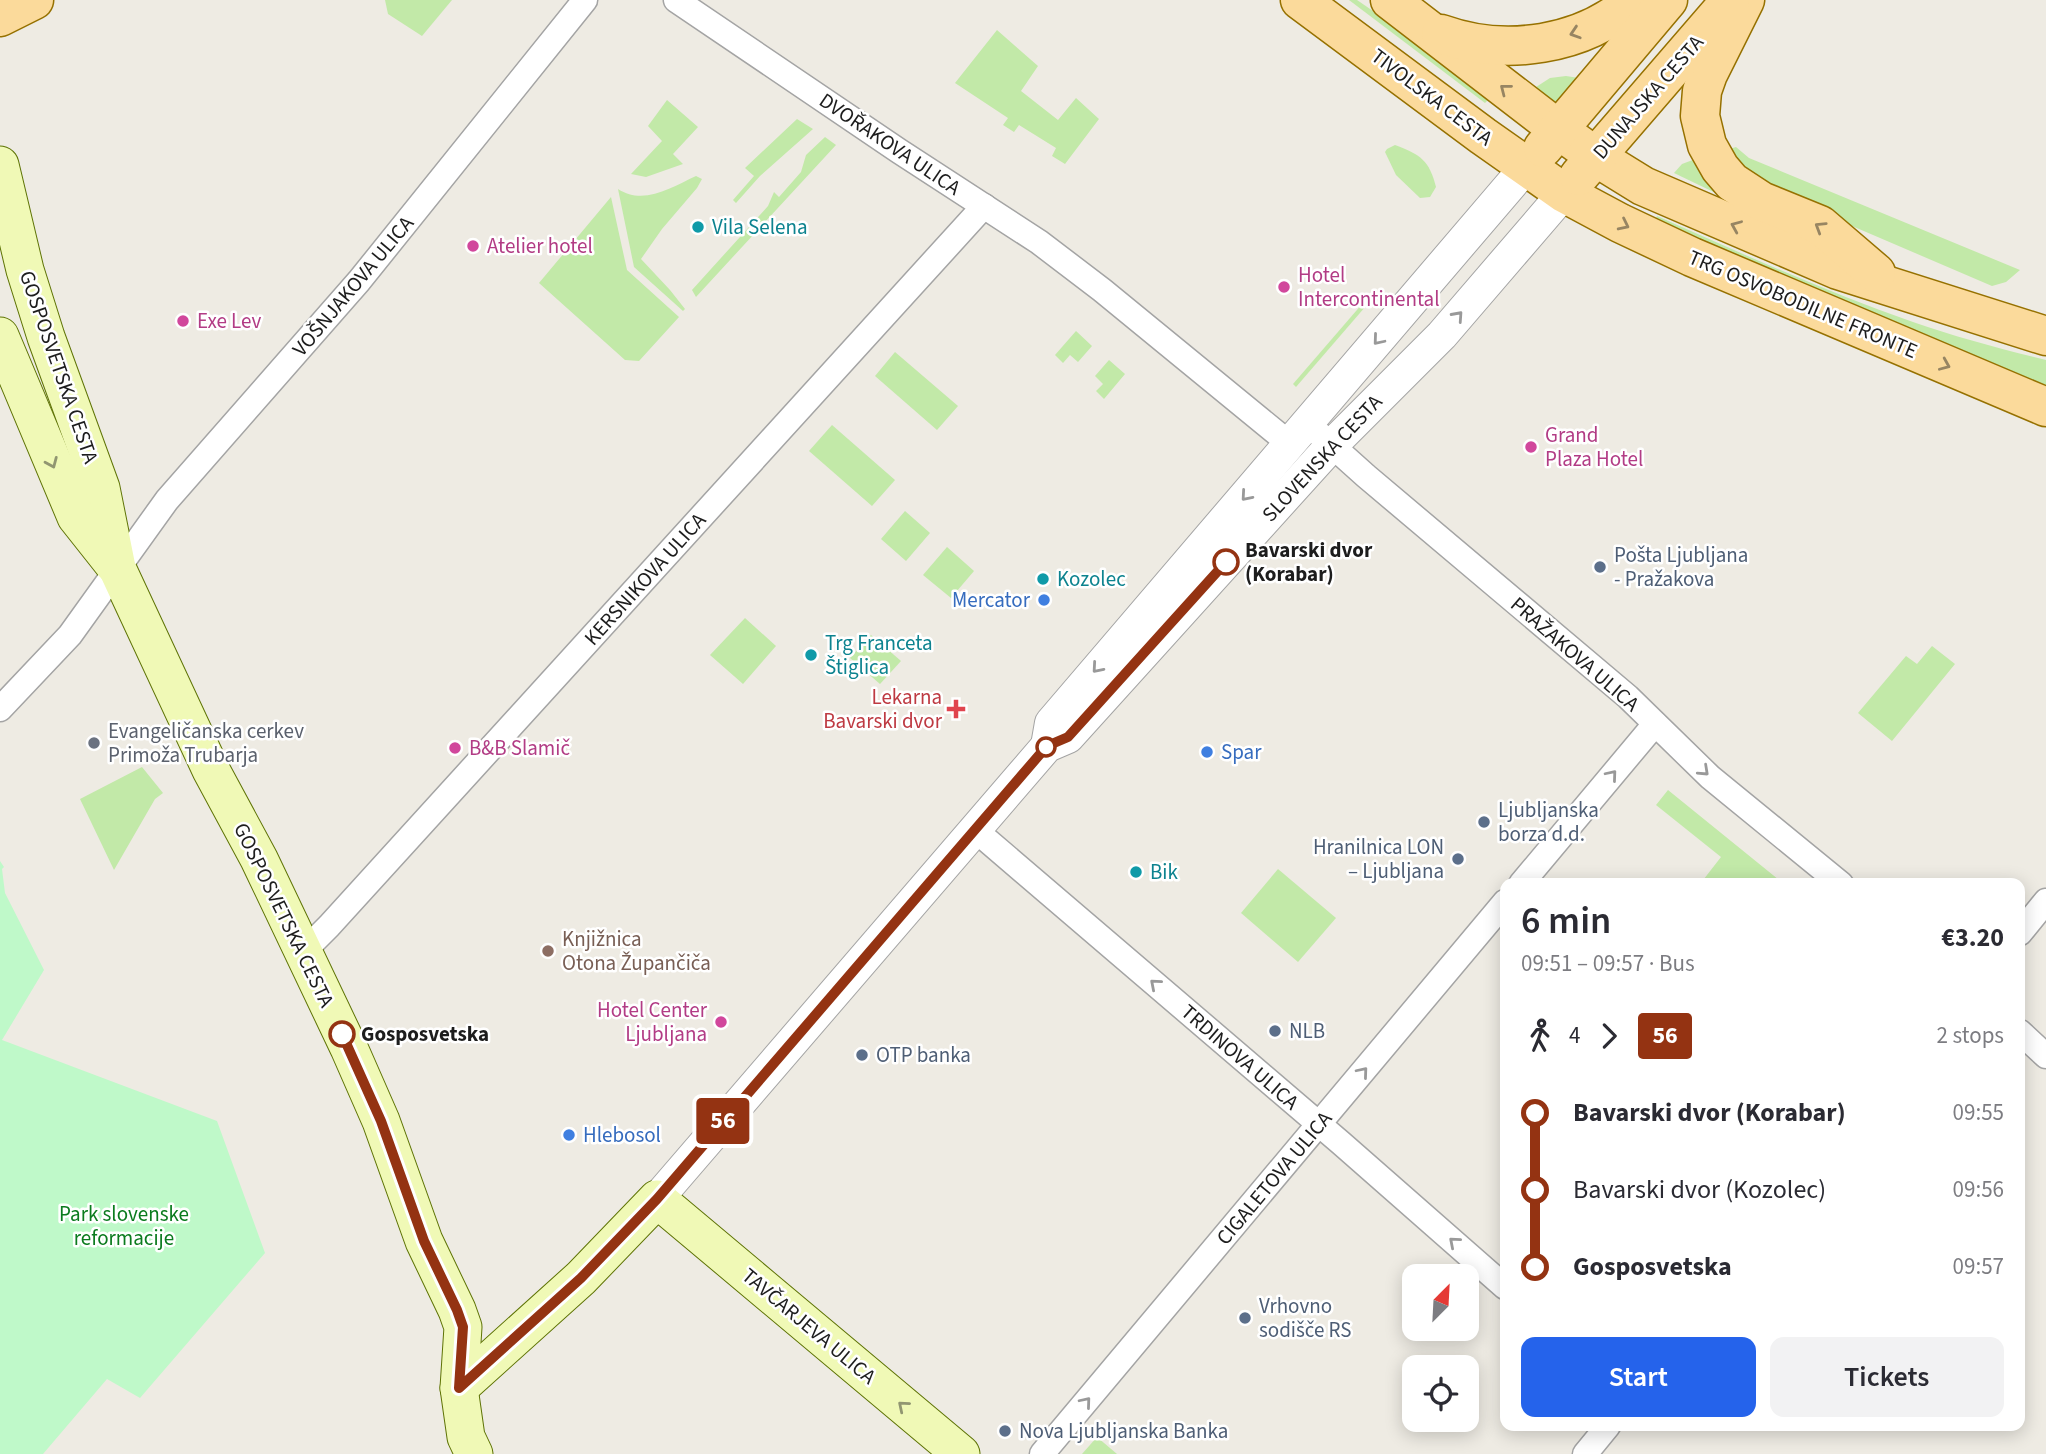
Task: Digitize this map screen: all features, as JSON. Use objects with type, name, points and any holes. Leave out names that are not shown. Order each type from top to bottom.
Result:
[{"type":"main road","points":[[0,17],[34,0]]},
{"type":"main road","name":"TIVOLSKA CESTA","points":[[1300,0],[1564,193]]},
{"type":"main road","points":[[1390,0],[1424,14],[1473,43],[1501,46],[1532,44],[1587,30],[1634,0]]},
{"type":"main road","points":[[1424,14],[1514,22],[1550,16],[1586,0]]},
{"type":"main road","points":[[1526,167],[1668,0]]},
{"type":"main road","name":"DUNAJSKA CESTA","points":[[1564,193],[1731,0]]},
{"type":"main road","points":[[1745,0],[1702,90],[1700,116],[1707,145],[1720,169],[1739,187],[1762,201],[1820,225],[1891,285]]},
{"type":"main road","points":[[1424,14],[1559,130],[1643,186],[1839,270],[2046,336]]},
{"type":"main road","name":"GOSPOSVETSKA CESTA","points":[[0,165],[25,270],[46,337],[101,488],[117,568],[211,770],[304,951],[381,1121],[424,1241],[457,1310],[463,1327],[459,1388],[466,1437],[474,1454]]},
{"type":"main road","name":"TRG OSVOBODILNE FRONTE","points":[[1564,193],[1692,257],[2046,407]]},
{"type":"main road","name":"GOSPOSVETSKA CESTA","points":[[0,336],[76,517],[117,568]]},
{"type":"main road","name":"SLOVENSKA CESTA","points":[[459,1388],[581,1278],[657,1199]]},
{"type":"main road","name":"TAVČARJEVA ULICA","points":[[657,1199],[961,1454]]},
{"type":"street","name":"VOŠNJAKOVA ULICA","points":[[0,709],[70,635],[167,500],[359,281],[585,0]]},
{"type":"street","name":"DVOŘAKOVA ULICA","points":[[676,0],[1039,242],[1202,371],[1299,434]]},
{"type":"street","name":"SLOVENSKA CESTA","points":[[1047,746],[1051,723],[1526,167]]},
{"type":"street","name":"SLOVENSKA CESTA","points":[[657,1199],[1047,746],[1068,737],[1332,445],[1442,335],[1564,193]]},
{"type":"street","name":"KERSNIKOVA ULICA","points":[[304,951],[984,206]]},
{"type":"street","name":"PRAŽAKOVA ULICA","points":[[1299,434],[1332,445],[1628,697],[1710,777],[1834,878]]},
{"type":"street","points":[[1526,878],[1655,724]]},
{"type":"street","name":"TRDINOVA ULICA","points":[[974,829],[1500,1283]]},
{"type":"street","points":[[2025,927],[2046,901]]},
{"type":"street","name":"CIGALETOVA ULICA","points":[[1042,1454],[1500,908]]},
{"type":"street","points":[[2025,1037],[2046,1056]]},
{"type":"street","points":[[1585,1454],[1604,1431]]},
{"type":"green space","points":[[385,0],[452,0],[422,36],[388,14]]},
{"type":"green space","points":[[1349,0],[1357,0],[1373,11],[1489,99],[1485,103]]},
{"type":"green space","points":[[997,30],[1038,66],[1021,91],[1058,120],[1076,98],[1099,119],[1065,164],[1052,156],[1056,148],[1019,125],[1014,132],[1003,125],[1008,118],[955,83]]},
{"type":"green space","points":[[1550,78],[1579,78],[1555,105],[1533,89]]},
{"type":"green space","points":[[667,100],[698,127],[673,154],[683,164],[646,177],[631,174],[662,141],[648,126]]},
{"type":"green space","points":[[797,119],[813,129],[760,176],[736,203],[733,200],[754,176],[745,168]]},
{"type":"green space","points":[[825,137],[836,145],[696,297],[692,290],[768,206],[774,192],[779,197],[801,172],[806,155]]},
{"type":"green space","points":[[1395,145],[1418,156],[1427,164],[1436,187],[1430,197],[1420,198],[1396,175],[1385,152]]},
{"type":"green space","points":[[1736,147],[1749,158],[2020,270],[2006,282],[1992,286],[1761,187],[1723,151]]},
{"type":"green space","points":[[1698,158],[1724,197],[1674,173],[1682,164]]},
{"type":"green space","points":[[696,176],[702,179],[697,188],[641,259],[670,290],[685,309],[683,311],[634,267],[618,189],[638,196],[648,195]]},
{"type":"green space","points":[[611,197],[627,270],[679,317],[639,361],[625,360],[539,283]]},
{"type":"green space","points":[[1657,216],[1784,272],[1880,310],[1962,338],[2046,360],[2046,388],[1654,222]]},
{"type":"green space","points":[[1369,296],[1372,299],[1296,387],[1293,384]]},
{"type":"green space","points":[[1076,331],[1092,346],[1078,362],[1070,355],[1063,363],[1055,355]]},
{"type":"green space","points":[[895,352],[958,406],[937,430],[875,376]]},
{"type":"green space","points":[[1109,360],[1125,374],[1104,399],[1096,391],[1103,384],[1095,376]]},
{"type":"green space","points":[[832,425],[895,480],[872,506],[809,451]]},
{"type":"green space","points":[[905,511],[930,533],[906,561],[881,539]]},
{"type":"green space","points":[[947,547],[974,571],[951,598],[923,575]]},
{"type":"green space","points":[[745,618],[776,646],[743,684],[710,655]]},
{"type":"green space","points":[[871,635],[901,661],[880,684],[850,658]]},
{"type":"green space","points":[[1932,646],[1955,664],[1892,741],[1858,713],[1906,656],[1917,664]]},
{"type":"green space","points":[[142,767],[163,793],[155,799],[114,870],[80,799]]},
{"type":"green space","points":[[1668,790],[1777,878],[1705,878],[1721,857],[1656,805]]},
{"type":"green space","name":"Park slovenske reformacije","points":[[0,861],[4,867],[5,893],[44,970],[2,1040],[217,1121],[265,1253],[140,1398],[107,1379],[43,1454],[0,1454]]},
{"type":"green space","points":[[1278,869],[1336,918],[1298,962],[1241,913]]},
{"type":"green space","points":[[1097,1437],[1117,1454],[1082,1454]]},
{"type":"bus line","name":"56","points":[[342,1034],[381,1121],[424,1241],[463,1327],[459,1388],[581,1278],[657,1199],[1047,746],[1068,737],[1226,562]]},
{"type":"place","name":"Vila Selena","points":[[698,227]]},
{"type":"place","name":"Atelier hotel","points":[[473,246]]},
{"type":"place","name":"Hotel Intercontinental","points":[[1284,287]]},
{"type":"place","name":"Exe Lev","points":[[183,321]]},
{"type":"place","name":"Grand Plaza Hotel","points":[[1531,447]]},
{"type":"place","name":"Bavarski dvor (Korabar)","points":[[1226,562]]},
{"type":"place","name":"Pošta Ljubljana - Pražakova","points":[[1600,567]]},
{"type":"place","name":"Kozolec","points":[[1043,579]]},
{"type":"place","name":"Mercator","points":[[1044,600]]},
{"type":"place","name":"Trg Franceta Štiglica","points":[[811,655]]},
{"type":"place","name":"Lekarna Bavarski dvor","points":[[956,709]]},
{"type":"place","name":"Evangeličanska cerkev Primoža Trubarja","points":[[94,743]]},
{"type":"place","name":"B&B Slamič","points":[[455,748]]},
{"type":"place","name":"Spar","points":[[1207,752]]},
{"type":"place","name":"Ljubljanska borza d.d.","points":[[1484,822]]},
{"type":"place","name":"Hranilnica LON – Ljubljana","points":[[1458,859]]},
{"type":"place","name":"Bik","points":[[1136,872]]},
{"type":"place","name":"Knjižnica Otona Župančiča","points":[[548,951]]},
{"type":"place","name":"Hotel Center Ljubljana","points":[[721,1022]]},
{"type":"place","name":"NLB","points":[[1275,1031]]},
{"type":"place","name":"Gosposvetska","points":[[342,1034]]},
{"type":"place","name":"OTP banka","points":[[862,1055]]},
{"type":"place","name":"Hlebosol","points":[[569,1135]]},
{"type":"place","name":"Vrhovno sodišče RS","points":[[1245,1318]]},
{"type":"place","name":"Nova Ljubljanska Banka","points":[[1005,1431]]}]
